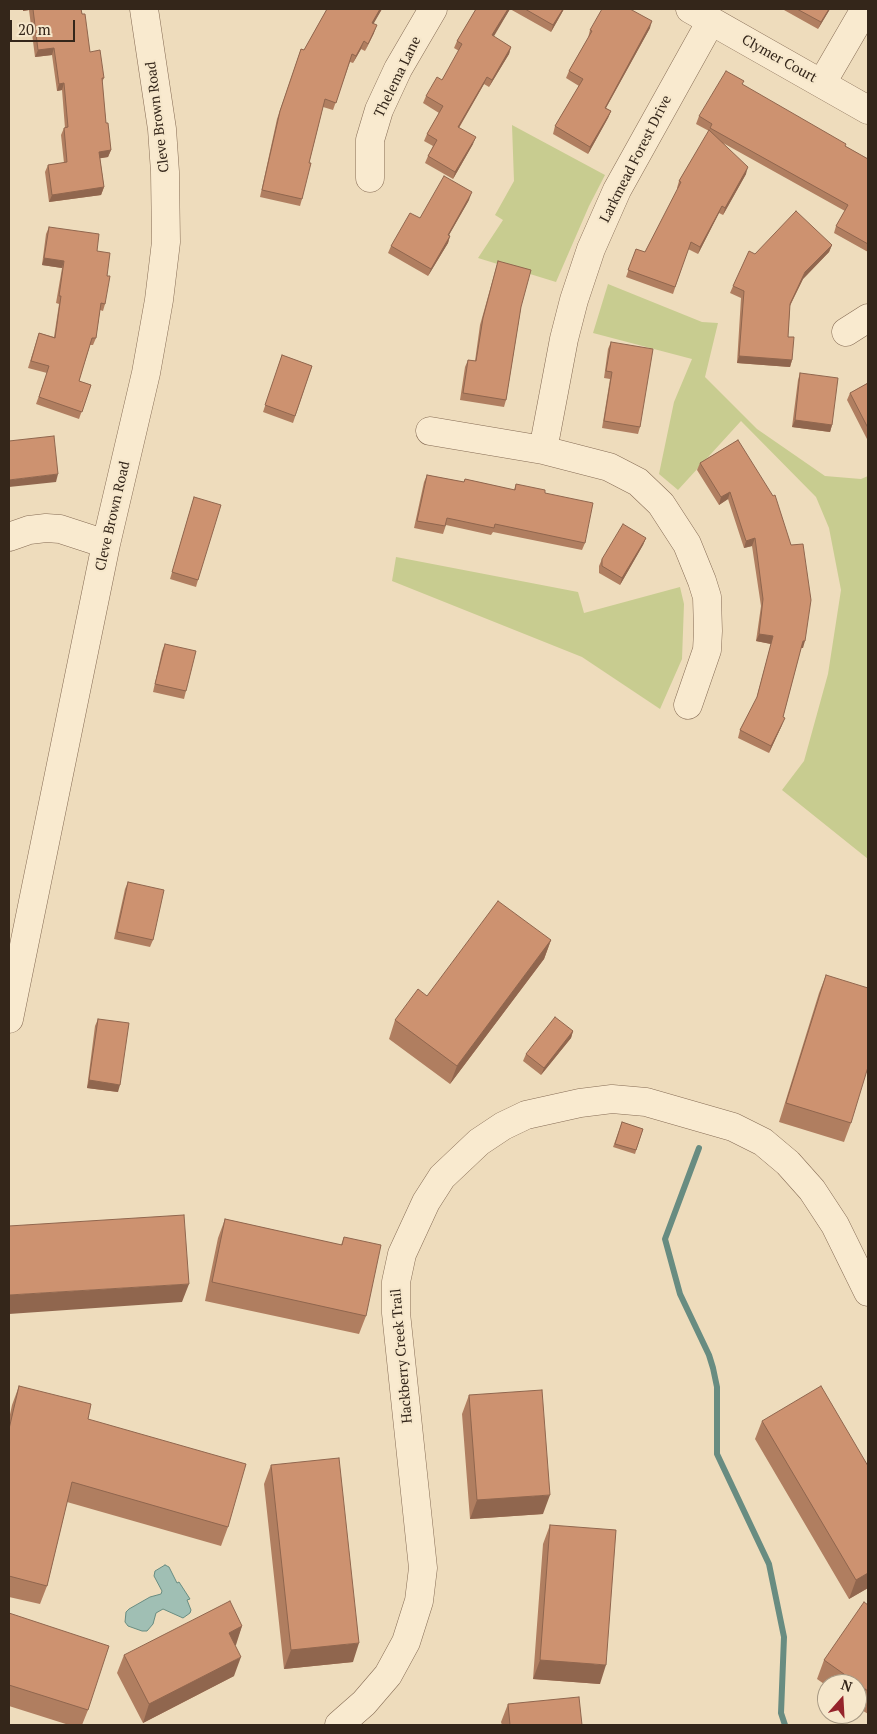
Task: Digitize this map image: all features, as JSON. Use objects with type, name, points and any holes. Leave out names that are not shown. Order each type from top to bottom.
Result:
[{"type":"street","name":"Cleve Brown Road","points":[[9,1019],[106,544],[146,372],[159,300],[166,242],[165,172],[162,128],[144,9]]},
{"type":"street","name":"Thelema Lane","points":[[370,178],[370,140],[379,110],[398,69],[433,9]]},
{"type":"street","points":[[822,83],[865,9]]},
{"type":"street","name":"Clymer Court","points":[[701,15],[868,110]]},
{"type":"street","name":"Larkmead Forest Drive","points":[[543,450],[564,339],[574,300],[591,250],[617,190],[701,15]]},
{"type":"street","points":[[430,430],[543,450],[609,467],[638,482],[661,504],[687,544],[707,597],[708,631],[706,650],[688,705]]},
{"type":"street","points":[[9,537],[29,530],[60,529],[106,544]]},
{"type":"street","name":"Hackberry Creek Trail","points":[[340,1725],[364,1703],[388,1675],[406,1642],[419,1601],[423,1568],[396,1313],[396,1282],[402,1254],[426,1202],[442,1177],[478,1142],[503,1126],[526,1115],[580,1103],[612,1099],[646,1102],[734,1127],[763,1142],[788,1163],[812,1190],[835,1225],[868,1292]]},
{"type":"green space","points":[[512,125],[605,175],[589,206],[556,282],[478,258],[503,220],[495,215],[514,181]]},
{"type":"green space","points":[[608,284],[702,322],[718,323],[705,377],[757,429],[825,476],[861,479],[868,476],[868,859],[782,790],[804,761],[828,674],[841,590],[829,528],[816,497],[741,421],[678,490],[659,474],[674,402],[692,359],[593,333]]},
{"type":"green space","points":[[396,557],[578,592],[584,613],[680,587],[684,604],[682,659],[660,709],[582,657],[392,581]]},
{"type":"water","points":[[165,1565],[169,1567],[177,1583],[179,1582],[190,1599],[187,1600],[191,1610],[190,1613],[183,1618],[163,1609],[156,1613],[153,1624],[147,1631],[128,1626],[125,1622],[126,1612],[129,1609],[150,1597],[161,1594],[162,1591],[154,1576],[155,1571]]},
{"type":"building","points":[[33,9],[81,9],[82,14],[85,14],[90,52],[100,50],[104,78],[102,78],[106,123],[108,123],[111,150],[99,152],[104,187],[52,195],[48,165],[67,162],[64,128],[68,127],[64,83],[59,84],[54,48],[38,50]]},
{"type":"building","points":[[327,9],[380,9],[372,23],[377,25],[368,44],[364,41],[356,56],[352,54],[336,103],[325,99],[302,199],[262,190],[280,111],[301,49],[304,50]]},
{"type":"building","points":[[476,9],[508,9],[492,35],[511,47],[492,80],[487,77],[458,127],[476,137],[455,172],[428,156],[437,140],[427,134],[443,106],[426,96],[437,77],[442,80],[462,44],[457,41]]},
{"type":"building","points":[[525,9],[563,9],[553,25]]},
{"type":"building","points":[[602,9],[630,9],[652,21],[605,108],[611,111],[590,147],[555,126],[583,79],[569,71],[592,31],[590,30]]},
{"type":"building","points":[[797,9],[829,9],[821,22]]},
{"type":"building","points":[[726,71],[744,81],[742,84],[846,144],[845,146],[868,159],[868,244],[836,226],[848,205],[710,128],[712,124],[699,116]]},
{"type":"building","points":[[709,130],[748,167],[725,208],[722,206],[700,247],[691,242],[675,287],[628,270],[636,249],[645,252],[681,182],[679,181]]},
{"type":"building","points":[[444,176],[472,192],[431,269],[391,246],[410,213],[420,218]]},
{"type":"building","points":[[796,211],[832,245],[805,272],[790,304],[788,337],[794,337],[792,360],[739,356],[744,291],[733,286],[749,251],[755,254]]},
{"type":"building","points":[[49,227],[99,234],[97,251],[110,253],[107,276],[110,276],[105,304],[101,303],[96,338],[92,338],[79,381],[91,385],[82,412],[39,397],[49,366],[31,361],[39,333],[55,338],[61,296],[59,296],[64,261],[44,258]]},
{"type":"building","points":[[498,261],[531,270],[521,307],[506,400],[463,393],[468,360],[476,361],[483,318]]},
{"type":"building","points":[[611,342],[653,349],[640,427],[604,421],[612,372],[606,371]]},
{"type":"building","points":[[282,355],[312,366],[295,416],[265,405]]},
{"type":"building","points":[[800,373],[838,378],[832,425],[795,420]]},
{"type":"building","points":[[868,383],[868,428],[850,393]]},
{"type":"building","points":[[54,436],[58,474],[9,480],[9,441]]},
{"type":"building","points":[[738,440],[773,496],[775,495],[791,545],[803,544],[811,600],[805,641],[803,641],[783,717],[785,718],[771,746],[740,730],[757,697],[773,636],[759,634],[763,599],[755,538],[746,541],[730,492],[721,497],[700,463]]},
{"type":"building","points":[[427,475],[464,482],[465,479],[515,490],[516,484],[545,490],[545,493],[593,503],[585,543],[495,524],[494,528],[447,518],[445,526],[417,521]]},
{"type":"building","points":[[194,497],[221,505],[198,580],[172,572]]},
{"type":"building","points":[[623,524],[646,538],[622,578],[602,566],[602,559]]},
{"type":"building","points":[[165,644],[196,651],[186,691],[155,684]]},
{"type":"building","points":[[128,882],[164,890],[153,940],[117,932]]},
{"type":"building","points":[[498,901],[551,940],[457,1066],[395,1020],[418,989],[427,996]]},
{"type":"building","points":[[826,975],[868,988],[868,1067],[851,1123],[786,1103]]},
{"type":"building","points":[[555,1017],[573,1031],[544,1068],[526,1054]]},
{"type":"building","points":[[98,1019],[129,1023],[120,1085],[89,1080]]},
{"type":"building","points":[[622,1122],[643,1129],[636,1150],[615,1144]]},
{"type":"building","points":[[184,1215],[189,1284],[9,1295],[9,1226]]},
{"type":"building","points":[[225,1219],[342,1245],[344,1237],[381,1245],[366,1316],[212,1282]]},
{"type":"building","points":[[19,1386],[91,1404],[88,1419],[246,1464],[228,1527],[72,1482],[47,1586],[9,1576],[9,1429]]},
{"type":"building","points":[[821,1386],[868,1466],[868,1573],[856,1580],[762,1421]]},
{"type":"building","points":[[542,1390],[550,1495],[477,1500],[469,1395]]},
{"type":"building","points":[[339,1458],[359,1643],[291,1650],[271,1465]]},
{"type":"building","points":[[550,1525],[616,1530],[606,1665],[540,1660]]},
{"type":"building","points":[[230,1601],[242,1626],[229,1633],[241,1657],[149,1704],[124,1655]]},
{"type":"building","points":[[864,1602],[868,1605],[868,1691],[867,1674],[844,1674],[824,1660]]},
{"type":"building","points":[[9,1613],[109,1646],[88,1710],[9,1685]]},
{"type":"building","points":[[579,1697],[582,1725],[510,1725],[508,1704]]},
{"type":"waterway","points":[[699,1148],[665,1239],[680,1294],[709,1355],[713,1368],[717,1387],[717,1454],[769,1564],[784,1637],[781,1713],[785,1725]]}]
